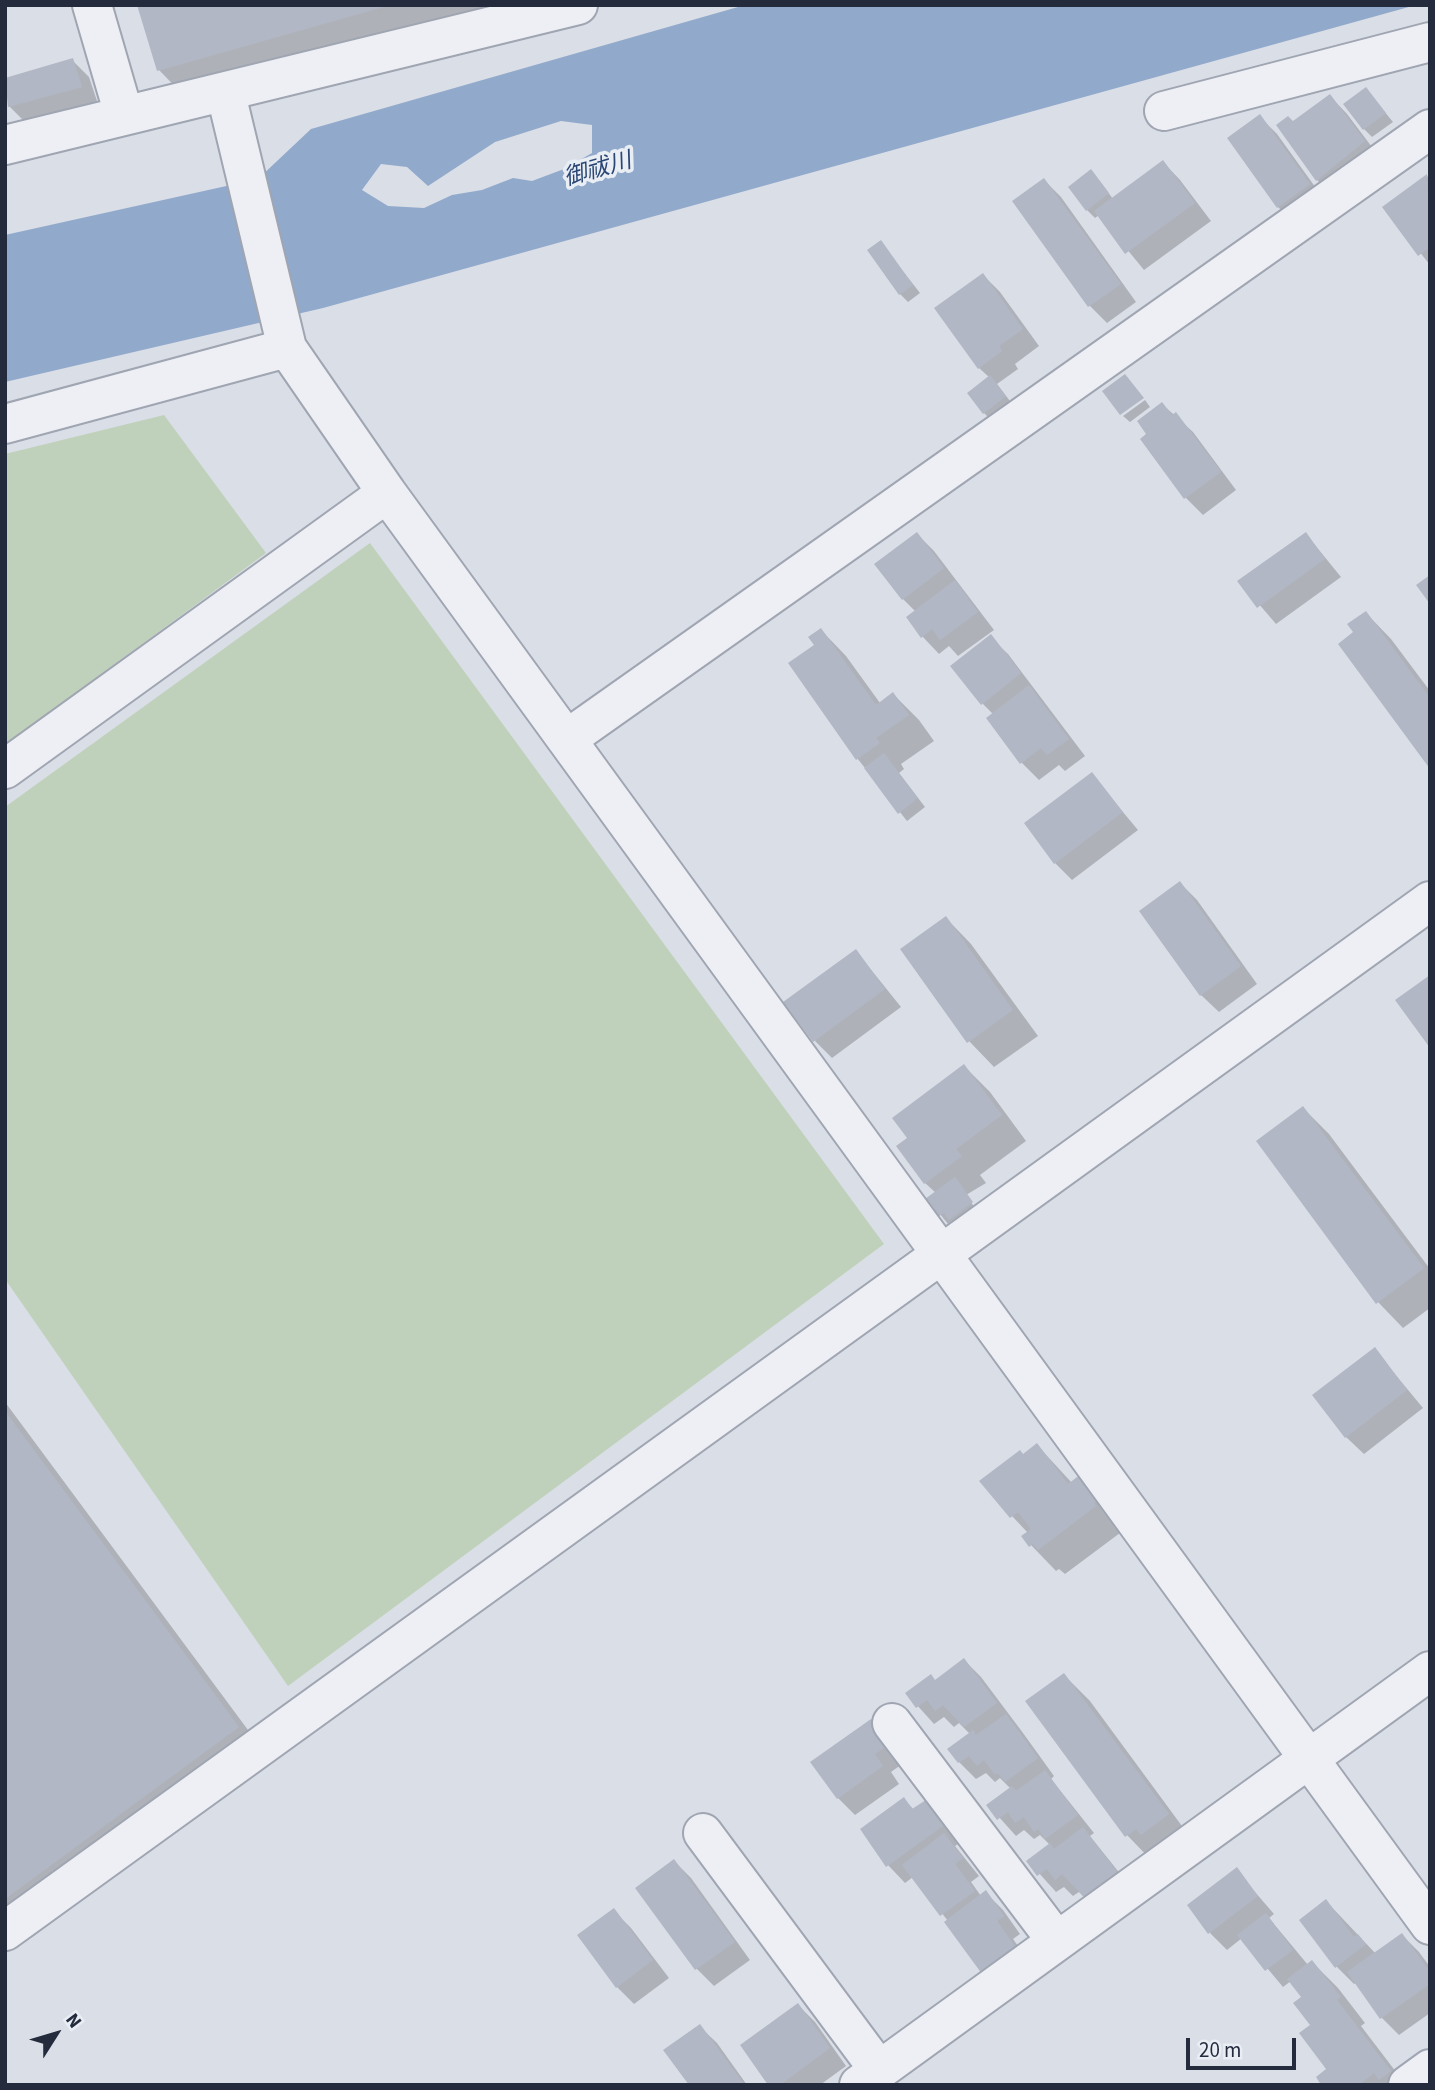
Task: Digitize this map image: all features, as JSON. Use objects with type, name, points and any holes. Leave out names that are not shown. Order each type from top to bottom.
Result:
[{"type":"street","points":[[92,5],[124,115]]},
{"type":"street","points":[[5,145],[124,115],[226,94],[578,5]]},
{"type":"street","points":[[1164,111],[1430,43]]},
{"type":"street","points":[[226,94],[287,348],[387,493],[1430,1925]]},
{"type":"street","points":[[567,739],[1430,129]]},
{"type":"street","points":[[5,424],[287,348]]},
{"type":"street","points":[[5,769],[387,493]]},
{"type":"street","points":[[5,1931],[1430,901]]},
{"type":"street","points":[[703,1833],[869,2077],[1430,1671]]},
{"type":"street","points":[[892,1723],[1056,1940]]},
{"type":"street","points":[[1408,2085],[1430,2069]]},
{"type":"green space","points":[[164,415],[266,553],[5,745],[5,454]]},
{"type":"green space","points":[[370,543],[884,1244],[288,1686],[5,1279],[5,807]]},
{"type":"water","points":[[745,5],[1416,5],[323,308],[5,382],[5,235],[258,179],[311,129]],"holes":[[[1044,32],[1048,39],[1021,60],[977,83],[875,120],[844,116],[838,110],[853,93],[911,74],[945,55],[987,42]],[[561,121],[592,125],[592,153],[564,169],[532,181],[513,178],[482,190],[452,195],[424,208],[388,206],[362,190],[381,164],[407,167],[428,186],[495,142]]]},
{"type":"building","points":[[137,5],[387,5],[387,6],[157,71]]},
{"type":"building","points":[[73,58],[82,87],[8,107],[5,78]]},
{"type":"building","points":[[1366,87],[1386,113],[1363,130],[1343,104]]},
{"type":"building","points":[[1330,94],[1365,141],[1316,181],[1276,125],[1288,116],[1293,121]]},
{"type":"building","points":[[1260,114],[1310,184],[1277,208],[1227,138]]},
{"type":"building","points":[[1163,160],[1195,203],[1125,254],[1094,211]]},
{"type":"building","points":[[1091,169],[1109,193],[1086,211],[1068,187]]},
{"type":"building","points":[[1427,174],[1430,247],[1418,256],[1382,207]]},
{"type":"building","points":[[1044,178],[1121,284],[1088,307],[1012,201]]},
{"type":"building","points":[[881,240],[913,285],[899,295],[867,250]]},
{"type":"building","points":[[983,273],[1023,329],[999,346],[1002,351],[978,369],[934,308]]},
{"type":"building","points":[[1125,374],[1144,398],[1120,415],[1102,391]]},
{"type":"building","points":[[990,375],[1006,396],[983,414],[967,393]]},
{"type":"building","points":[[1162,402],[1172,415],[1176,412],[1221,472],[1184,499],[1140,439],[1146,434],[1137,421]]},
{"type":"building","points":[[917,532],[944,568],[902,600],[874,564]]},
{"type":"building","points":[[1306,532],[1325,559],[1257,608],[1237,581]]},
{"type":"building","points":[[1430,575],[1430,604],[1416,585]]},
{"type":"building","points":[[955,580],[978,612],[940,640],[932,629],[921,638],[906,617]]},
{"type":"building","points":[[1366,611],[1430,698],[1430,769],[1338,644],[1353,632],[1347,624]]},
{"type":"building","points":[[821,628],[876,705],[893,692],[909,715],[876,738],[880,743],[856,760],[788,663],[814,645],[808,637]]},
{"type":"building","points":[[991,634],[1021,673],[981,705],[950,666]]},
{"type":"building","points":[[1029,685],[1069,739],[1047,755],[1041,748],[1020,764],[986,718]]},
{"type":"building","points":[[884,753],[918,798],[898,814],[864,768]]},
{"type":"building","points":[[1092,772],[1123,812],[1054,864],[1024,823]]},
{"type":"building","points":[[1180,881],[1241,966],[1200,996],[1139,911]]},
{"type":"building","points":[[946,916],[1013,1010],[967,1043],[900,949]]},
{"type":"building","points":[[856,949],[885,989],[813,1042],[783,1002]]},
{"type":"building","points":[[1430,975],[1430,1048],[1395,1000]]},
{"type":"building","points":[[964,1064],[1002,1115],[956,1149],[962,1156],[924,1184],[896,1146],[907,1138],[892,1118]]},
{"type":"building","points":[[1303,1106],[1424,1268],[1376,1304],[1256,1141]]},
{"type":"building","points":[[955,1177],[973,1202],[949,1220],[944,1213],[938,1217],[925,1199]]},
{"type":"building","points":[[1375,1347],[1407,1390],[1345,1438],[1312,1395]]},
{"type":"building","points":[[5,1411],[239,1727],[5,1899]]},
{"type":"building","points":[[1037,1443],[1068,1484],[1081,1474],[1100,1499],[1094,1503],[1096,1506],[1038,1550],[1033,1544],[1029,1547],[1021,1536],[1031,1529],[1018,1512],[1010,1518],[979,1481],[1020,1450],[1023,1454]]},
{"type":"building","points":[[964,1658],[997,1703],[964,1727],[943,1705],[935,1711],[927,1700],[916,1708],[905,1693],[931,1674],[935,1680]]},
{"type":"building","points":[[1064,1673],[1169,1814],[1141,1835],[1136,1829],[1125,1837],[1025,1701]]},
{"type":"building","points":[[1006,1714],[1038,1758],[1005,1782],[998,1773],[995,1775],[984,1760],[977,1766],[969,1756],[958,1763],[947,1749],[973,1730],[976,1735]]},
{"type":"building","points":[[871,1719],[889,1744],[875,1754],[883,1766],[837,1799],[810,1762]]},
{"type":"building","points":[[1045,1770],[1078,1815],[1045,1839],[1038,1829],[1034,1832],[1024,1817],[1015,1823],[1008,1812],[997,1820],[986,1805],[1012,1786],[1016,1791]]},
{"type":"building","points":[[904,1797],[912,1809],[929,1798],[947,1823],[886,1867],[860,1829]]},
{"type":"building","points":[[1083,1827],[1117,1872],[1084,1897],[1062,1874],[1055,1880],[1047,1869],[1037,1876],[1026,1861],[1050,1843],[1054,1849]]},
{"type":"building","points":[[944,1833],[963,1858],[955,1864],[975,1891],[940,1916],[902,1865]]},
{"type":"building","points":[[674,1859],[735,1942],[695,1970],[635,1888]]},
{"type":"building","points":[[1237,1867],[1258,1896],[1208,1934],[1187,1905]]},
{"type":"building","points":[[986,1890],[1004,1916],[997,1921],[1017,1949],[982,1974],[944,1922]]},
{"type":"building","points":[[1326,1899],[1354,1937],[1358,1934],[1366,1944],[1335,1968],[1299,1920]]},
{"type":"building","points":[[614,1908],[653,1960],[616,1988],[577,1935]]},
{"type":"building","points":[[1266,1913],[1293,1950],[1265,1971],[1237,1935]]},
{"type":"building","points":[[1402,1933],[1430,1972],[1430,1984],[1380,2019],[1347,1972]]},
{"type":"building","points":[[1312,1960],[1341,1997],[1337,2000],[1391,2071],[1379,2080],[1374,2073],[1359,2085],[1321,2085],[1316,2077],[1326,2069],[1299,2033],[1310,2025],[1293,2003],[1301,1997],[1287,1979]]},
{"type":"building","points":[[798,2003],[830,2048],[780,2085],[768,2085],[740,2045]]},
{"type":"building","points":[[700,2024],[744,2084],[689,2085],[663,2050]]},
{"type":"waterway","name":"御祓川","points":[[756,127],[1187,5]]}]
